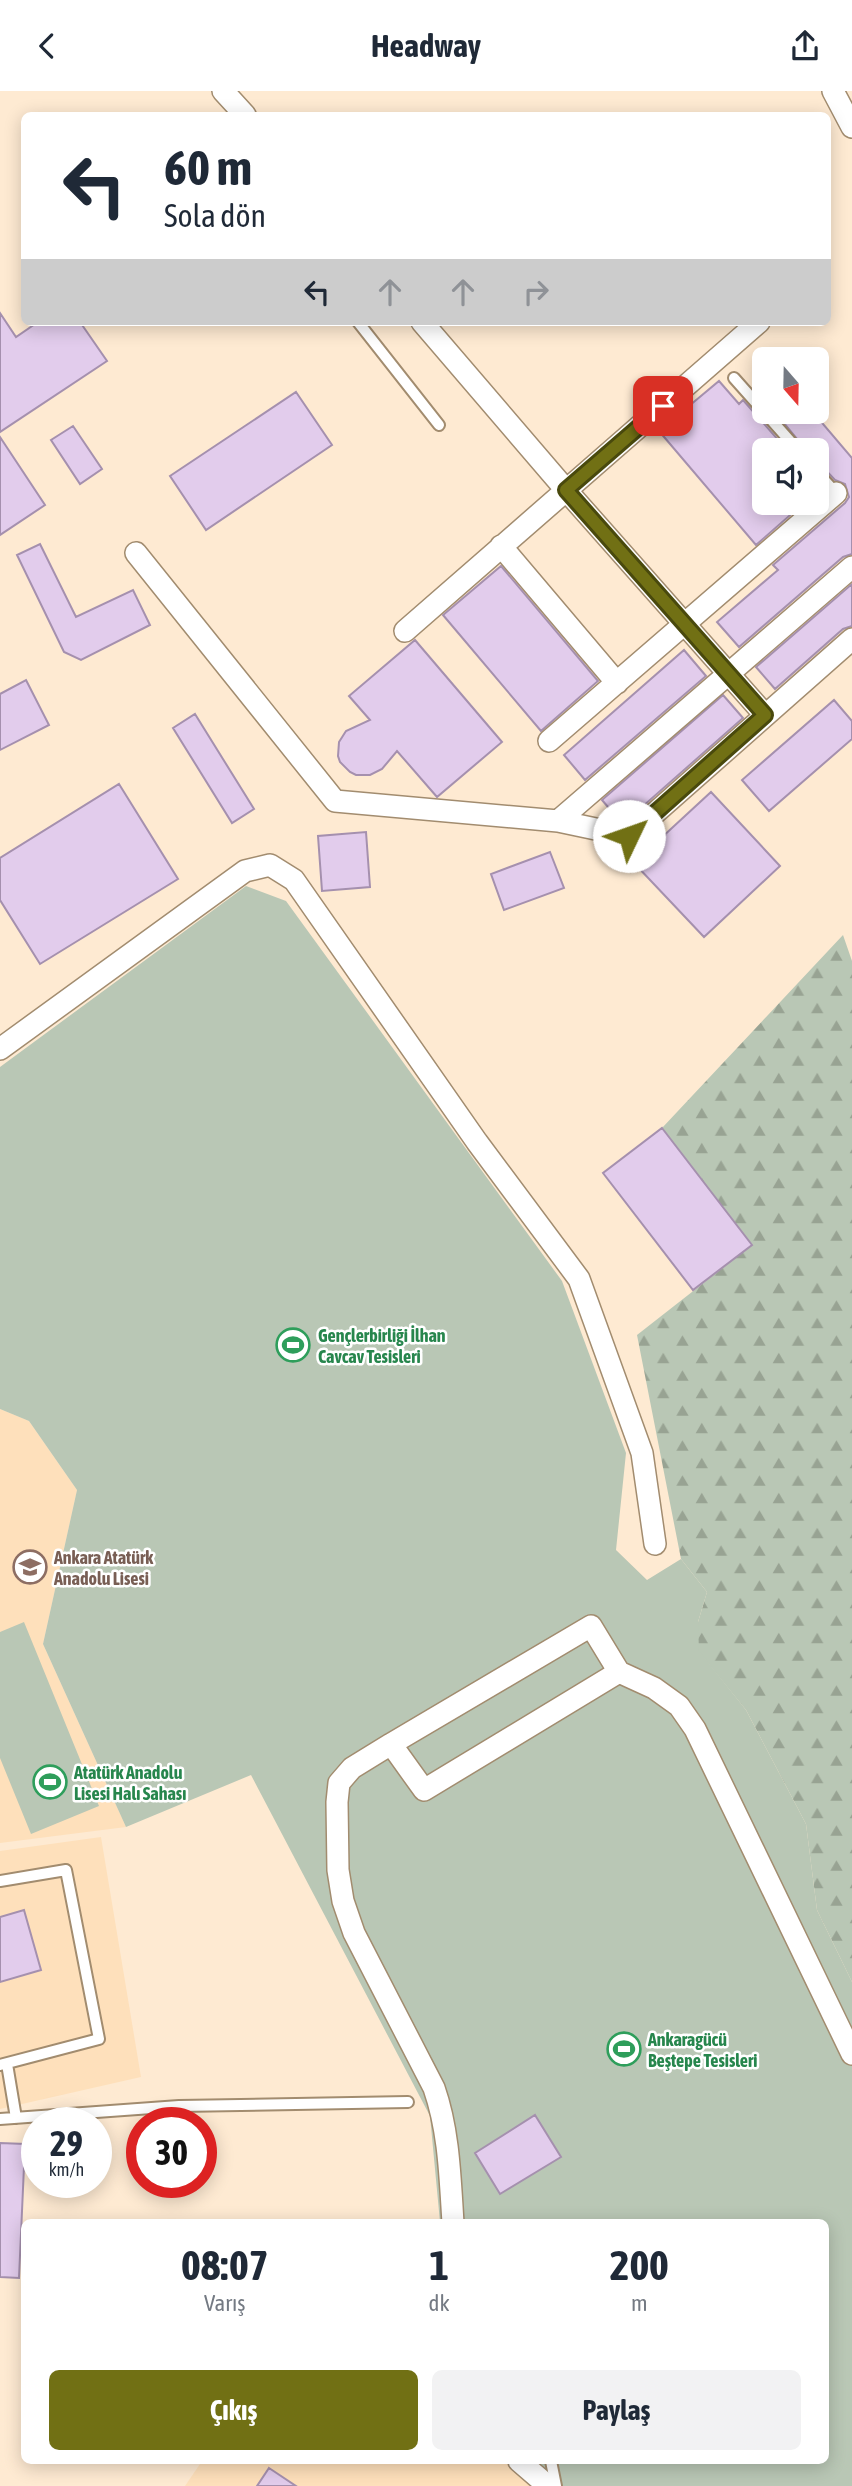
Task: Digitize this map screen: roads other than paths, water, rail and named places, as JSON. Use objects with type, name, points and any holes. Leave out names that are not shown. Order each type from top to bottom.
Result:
[{"type":"street","points":[[223,91],[241,112]]},
{"type":"street","points":[[833,91],[852,127]]},
{"type":"street","points":[[425,326],[765,715]]},
{"type":"street","points":[[405,631],[754,326]]},
{"type":"street","points":[[549,741],[836,493]]},
{"type":"street","points":[[501,546],[617,683]]},
{"type":"street","points":[[136,553],[335,801],[558,821],[629,836],[852,639]]},
{"type":"street","points":[[558,821],[852,567]]},
{"type":"street","points":[[0,1049],[245,871],[270,865],[295,880],[477,1142],[579,1279],[642,1453],[655,1544]]},
{"type":"street","points":[[453,2219],[442,2111],[434,2088],[354,1933],[343,1901],[338,1870],[339,1783],[352,1768],[591,1626],[619,1672],[654,1689],[679,1706],[695,1729],[852,2055]]},
{"type":"street","points":[[391,1744],[424,1790],[619,1672]]},
{"type":"street","points":[[522,2464],[548,2486]]},
{"type":"lane","points":[[361,326],[439,425]]},
{"type":"lane","points":[[734,378],[787,438]]},
{"type":"lane","points":[[829,485],[836,493]]},
{"type":"lane","points":[[0,1881],[66,1870],[99,2039],[3,2064],[16,2118]]},
{"type":"lane","points":[[0,2119],[179,2106],[408,2102]]},
{"type":"lane","points":[[552,2464],[556,2486]]},
{"type":"place","name":"Gençlerbirliği İlhan Cavcav Tesisleri","points":[[293,1345]]},
{"type":"place","name":"Ankara Atatürk Anadolu Lisesi","points":[[30,1567]]},
{"type":"place","name":"Atatürk Anadolu Lisesi Halı Sahası","points":[[50,1782]]},
{"type":"place","name":"Ankaragücü Beştepe Tesisleri","points":[[624,2049]]}]
